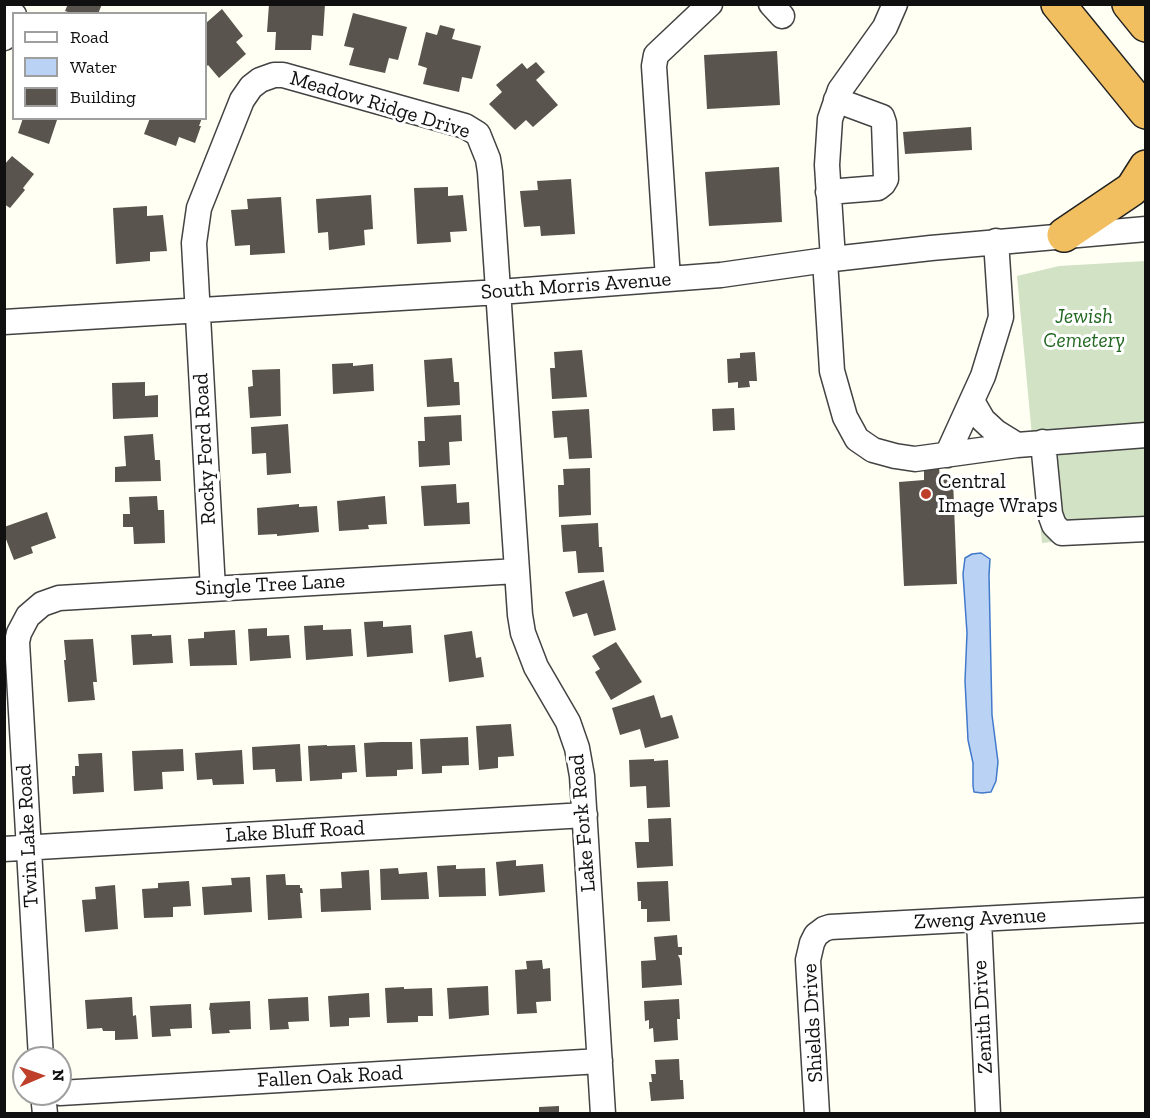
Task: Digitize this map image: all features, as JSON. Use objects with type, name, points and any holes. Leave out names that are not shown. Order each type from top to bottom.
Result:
[{"type":"highway","points":[[1058,4],[1143,114]]},
{"type":"highway","points":[[1129,4],[1146,25]]},
{"type":"highway","points":[[1064,236],[1132,189],[1146,167]]},
{"type":"street","points":[[668,279],[654,66],[656,55],[710,4]]},
{"type":"street","points":[[895,4],[885,27],[849,76],[836,99],[827,139],[832,371],[845,417],[856,439],[873,450],[915,459],[1044,442],[1146,435]]},
{"type":"street","points":[[4,38],[12,19]]},
{"type":"street","name":"Meadow Ridge Drive","points":[[197,310],[194,243],[199,208],[242,100],[251,87],[260,80],[274,75],[283,75],[465,126],[478,134],[488,159],[490,172],[499,292]]},
{"type":"street","points":[[828,192],[878,188],[886,179],[882,117],[836,99]]},
{"type":"street","name":"South Morris Avenue","points":[[4,322],[499,292],[721,275],[829,259],[996,241],[1146,229]]},
{"type":"street","points":[[947,454],[983,376],[1001,317],[996,241]]},
{"type":"street","name":"Lake Fork Road","points":[[499,292],[520,615],[536,667],[568,722],[577,748],[582,776],[603,1113]]},
{"type":"street","name":"Rocky Ford Road","points":[[197,310],[213,589]]},
{"type":"street","points":[[972,401],[983,420],[996,432],[1017,445]]},
{"type":"street","points":[[1044,442],[1050,514],[1054,525],[1062,533],[1146,529]]},
{"type":"street","name":"Single Tree Lane","points":[[28,616],[42,604],[59,598],[517,571]]},
{"type":"street","name":"Twin Lake Road","points":[[28,616],[22,624],[17,642],[16,849],[40,1046]]},
{"type":"street","name":"Lake Bluff Road","points":[[16,849],[585,814]]},
{"type":"street","points":[[1145,910],[1146,916]]},
{"type":"street","name":"Zweng Avenue","points":[[816,935],[830,927],[1145,910]]},
{"type":"street","name":"Zenith Drive","points":[[979,920],[988,1113]]},
{"type":"street","name":"Shields Drive","points":[[816,935],[808,960],[818,1113]]},
{"type":"street","name":"Fallen Oak Road","points":[[72,1093],[600,1061]]},
{"type":"green space","name":"Jewish Cemetery","points":[[1145,261],[1145,532],[1042,543],[1017,276],[1059,266]]},
{"type":"water","points":[[981,553],[990,559],[992,715],[998,762],[996,781],[991,792],[982,793],[974,792],[973,763],[968,740],[965,681],[967,633],[963,574],[965,558]]},
{"type":"building","points":[[68,4],[102,4],[99,12],[65,11]]},
{"type":"building","points":[[269,4],[325,4],[323,36],[312,35],[311,50],[275,50],[276,32],[267,32]]},
{"type":"building","points":[[222,9],[243,36],[236,42],[246,54],[219,78],[207,66],[207,22]]},
{"type":"building","points":[[353,13],[407,27],[398,60],[389,58],[385,73],[349,65],[354,48],[344,46]]},
{"type":"building","points":[[440,25],[455,29],[452,39],[481,46],[472,79],[462,77],[459,92],[423,84],[427,68],[418,65],[426,32],[437,35]]},
{"type":"building","points":[[777,51],[780,105],[707,109],[704,55]]},
{"type":"building","points":[[536,62],[545,72],[536,80],[558,105],[533,127],[526,120],[515,130],[489,104],[502,92],[496,85],[522,63],[527,69]]},
{"type":"building","points":[[22,120],[57,120],[49,144],[18,133]]},
{"type":"building","points":[[149,120],[201,120],[195,143],[179,137],[176,146],[144,134]]},
{"type":"building","points":[[971,127],[972,150],[905,154],[903,132]]},
{"type":"building","points":[[12,156],[34,174],[23,188],[25,190],[10,208],[4,204],[4,165]]},
{"type":"building","points":[[779,167],[782,222],[709,226],[705,172]]},
{"type":"building","points":[[571,179],[575,234],[541,236],[540,226],[524,227],[520,191],[538,190],[537,181]]},
{"type":"building","points":[[448,187],[448,196],[463,195],[467,231],[450,232],[451,242],[417,244],[414,188]]},
{"type":"building","points":[[371,195],[373,229],[364,230],[365,245],[329,250],[328,232],[318,233],[316,199]]},
{"type":"building","points":[[281,197],[285,253],[250,255],[250,245],[235,246],[231,210],[248,209],[247,199]]},
{"type":"building","points":[[147,206],[147,216],[163,215],[167,251],[150,252],[150,261],[116,264],[113,208]]},
{"type":"building","points":[[582,350],[587,397],[552,399],[550,368],[555,368],[554,352]]},
{"type":"building","points":[[755,352],[757,381],[749,381],[750,387],[738,388],[738,382],[728,383],[727,359],[740,358],[740,353]]},
{"type":"building","points":[[452,358],[454,382],[459,382],[460,405],[427,407],[424,360]]},
{"type":"building","points":[[353,363],[353,366],[373,364],[374,391],[333,394],[332,364]]},
{"type":"building","points":[[280,369],[281,416],[250,418],[248,387],[253,386],[252,370]]},
{"type":"building","points":[[145,382],[145,396],[158,395],[158,417],[113,419],[112,383]]},
{"type":"building","points":[[734,408],[735,430],[713,431],[712,409]]},
{"type":"building","points":[[589,409],[592,458],[569,459],[567,437],[554,438],[552,411]]},
{"type":"building","points":[[461,415],[462,441],[449,442],[450,465],[419,467],[418,441],[425,441],[424,417]]},
{"type":"building","points":[[288,424],[291,473],[267,475],[266,453],[252,454],[251,427]]},
{"type":"building","points":[[153,434],[155,460],[160,460],[161,481],[115,482],[115,467],[126,466],[124,436]]},
{"type":"building","points":[[939,466],[940,480],[953,479],[957,584],[904,586],[899,482],[924,480],[924,467]]},
{"type":"building","points":[[590,468],[591,515],[559,517],[558,485],[564,485],[563,469]]},
{"type":"building","points":[[456,484],[457,503],[469,502],[470,524],[424,526],[421,486]]},
{"type":"building","points":[[157,496],[158,510],[164,510],[165,543],[134,544],[133,527],[123,527],[123,514],[130,514],[129,497]]},
{"type":"building","points":[[385,496],[387,524],[368,525],[369,529],[339,531],[337,501]]},
{"type":"building","points":[[299,504],[299,507],[317,506],[319,532],[277,536],[277,534],[258,535],[257,508]]},
{"type":"building","points":[[47,512],[56,538],[31,547],[33,553],[14,560],[4,534],[4,527]]},
{"type":"building","points":[[598,523],[599,547],[602,547],[604,572],[578,573],[576,551],[563,552],[561,525]]},
{"type":"building","points":[[604,580],[616,630],[594,636],[587,613],[573,617],[565,592]]},
{"type":"building","points":[[383,621],[383,627],[411,625],[413,653],[367,657],[364,622]]},
{"type":"building","points":[[323,625],[323,630],[351,629],[353,656],[306,660],[304,626]]},
{"type":"building","points":[[267,628],[267,636],[289,635],[291,658],[250,661],[248,629]]},
{"type":"building","points":[[235,630],[237,665],[190,666],[188,639],[204,638],[204,632]]},
{"type":"building","points":[[472,631],[476,658],[481,657],[484,677],[449,682],[444,635]]},
{"type":"building","points":[[152,634],[152,636],[171,635],[173,663],[133,665],[131,635]]},
{"type":"building","points":[[93,639],[97,682],[93,682],[95,700],[68,702],[64,640]]},
{"type":"building","points":[[616,642],[642,682],[611,700],[595,672],[600,669],[592,656]]},
{"type":"building","points":[[654,695],[661,718],[672,715],[679,738],[645,748],[640,729],[620,735],[612,708]]},
{"type":"building","points":[[511,724],[514,756],[498,757],[498,768],[479,770],[476,726]]},
{"type":"building","points":[[468,737],[469,765],[442,766],[442,773],[422,774],[420,739]]},
{"type":"building","points":[[412,742],[413,769],[397,770],[397,776],[366,777],[364,743]]},
{"type":"building","points":[[300,744],[302,781],[276,782],[275,769],[253,770],[252,747]]},
{"type":"building","points":[[355,745],[357,772],[342,773],[342,779],[310,781],[308,746]]},
{"type":"building","points":[[183,749],[184,771],[162,772],[163,789],[134,791],[132,751]]},
{"type":"building","points":[[242,750],[244,784],[213,785],[212,779],[197,780],[195,753]]},
{"type":"building","points":[[102,753],[104,792],[73,794],[72,776],[75,776],[75,766],[79,766],[78,754]]},
{"type":"building","points":[[654,759],[654,761],[668,760],[670,807],[647,808],[646,786],[630,787],[629,760]]},
{"type":"building","points":[[671,818],[673,866],[637,868],[635,842],[649,842],[648,819]]},
{"type":"building","points":[[516,860],[516,866],[543,864],[545,892],[499,896],[496,862]]},
{"type":"building","points":[[456,865],[456,869],[485,868],[486,896],[439,897],[437,866]]},
{"type":"building","points":[[398,868],[399,874],[427,872],[429,899],[381,900],[380,869]]},
{"type":"building","points":[[369,870],[371,910],[321,912],[320,889],[342,888],[341,872]]},
{"type":"building","points":[[285,874],[286,885],[300,885],[302,888],[303,893],[300,893],[302,918],[268,920],[266,875]]},
{"type":"building","points":[[250,877],[252,912],[204,915],[202,887],[232,885],[231,878]]},
{"type":"building","points":[[189,881],[191,906],[173,907],[173,917],[144,918],[142,889],[158,888],[158,883]]},
{"type":"building","points":[[668,881],[670,921],[647,922],[647,909],[641,909],[641,901],[638,901],[637,882]]},
{"type":"building","points":[[115,885],[118,929],[85,932],[82,900],[96,899],[95,887]]},
{"type":"building","points":[[677,935],[678,947],[682,947],[682,955],[678,955],[682,985],[642,988],[641,961],[656,960],[654,937]]},
{"type":"building","points":[[542,960],[543,969],[550,968],[551,1001],[536,1002],[537,1013],[517,1014],[515,970],[527,969],[526,961]]},
{"type":"building","points":[[488,986],[489,1015],[449,1019],[447,988]]},
{"type":"building","points":[[404,987],[404,989],[432,988],[433,1016],[418,1016],[418,1022],[387,1023],[385,988]]},
{"type":"building","points":[[369,993],[370,1017],[349,1018],[349,1026],[330,1027],[328,996]]},
{"type":"building","points":[[132,997],[138,1039],[115,1040],[115,1031],[103,1031],[102,1028],[87,1029],[85,1000]]},
{"type":"building","points":[[308,997],[309,1021],[288,1022],[289,1029],[270,1030],[268,999]]},
{"type":"building","points":[[679,999],[678,1040],[654,1042],[653,1028],[649,1029],[649,1020],[645,1021],[644,1001]]},
{"type":"building","points":[[250,1001],[251,1029],[229,1030],[230,1033],[212,1034],[210,1003]]},
{"type":"building","points":[[191,1004],[192,1028],[170,1029],[171,1036],[152,1037],[150,1006]]},
{"type":"building","points":[[679,1059],[684,1099],[651,1101],[649,1082],[652,1082],[651,1074],[656,1074],[655,1060]]},
{"type":"building","points":[[559,1106],[559,1114],[539,1114],[539,1107]]},
{"type":"place","name":"Central Image Wraps","points":[[926,494]]}]
